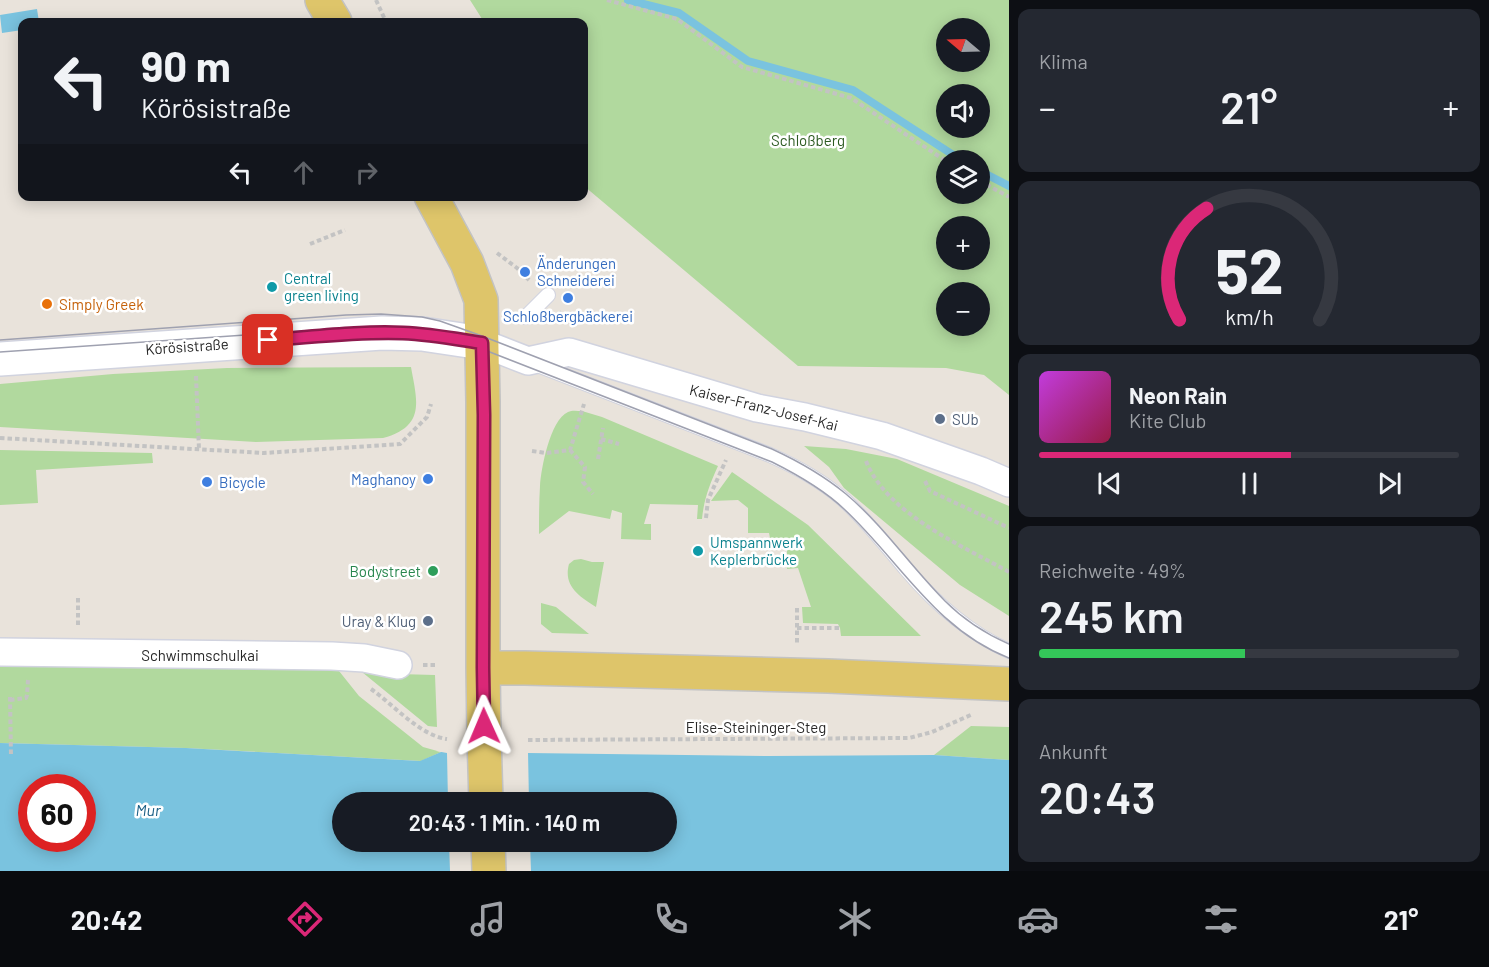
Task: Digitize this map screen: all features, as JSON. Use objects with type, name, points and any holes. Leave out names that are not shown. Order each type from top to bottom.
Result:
[{"type":"main road","points":[[322,0],[333,18]]},
{"type":"main road","points":[[434,201],[467,263],[481,300],[484,419],[483,668],[486,792]]},
{"type":"main road","name":"Körösistraße","points":[[0,359],[382,333],[422,334],[482,343]]},
{"type":"main road","points":[[483,668],[797,675],[1009,684]]},
{"type":"main road","points":[[488,852],[489,871]]},
{"type":"street","points":[[482,343],[528,361]]},
{"type":"street","name":"Kaiser-Franz-Josef-Kai","points":[[528,361],[569,352],[757,408],[882,436],[1009,483]]},
{"type":"street","name":"Schwimmschulkai","points":[[0,652],[314,656],[364,658],[398,665]]},
{"type":"lane","points":[[526,317],[548,295]]},
{"type":"lane","points":[[528,361],[770,455],[806,472],[843,500],[951,614],[976,633],[1009,651]]},
{"type":"path","points":[[376,0],[384,18]]},
{"type":"path","points":[[607,0],[677,19],[742,67],[851,98],[936,154]]},
{"type":"path","points":[[990,187],[1009,197]]},
{"type":"path","points":[[310,244],[345,230]]},
{"type":"path","points":[[497,253],[520,272]]},
{"type":"path","points":[[563,317],[573,324]]},
{"type":"path","points":[[195,345],[199,450]]},
{"type":"path","points":[[570,450],[586,399]]},
{"type":"path","points":[[0,438],[264,453],[400,444],[427,417],[431,404]]},
{"type":"path","points":[[598,459],[603,428]]},
{"type":"path","points":[[601,439],[619,444]]},
{"type":"path","points":[[532,451],[546,453],[570,450]]},
{"type":"path","points":[[570,450],[585,467],[583,482],[593,494]]},
{"type":"path","points":[[867,465],[880,486],[918,521],[1009,572]]},
{"type":"path","points":[[706,518],[708,500],[723,468]]},
{"type":"path","points":[[924,478],[930,491],[1009,528]]},
{"type":"path","points":[[78,598],[78,627]]},
{"type":"path","points":[[797,608],[797,675]]},
{"type":"path","points":[[798,628],[840,628]]},
{"type":"path","points":[[10,697],[12,756]]},
{"type":"path","points":[[387,700],[417,727],[447,739]]},
{"type":"path","name":"Elise-Steininger-Steg","points":[[528,740],[909,738],[932,732],[979,712]]},
{"type":"green space","name":"Schloßberg","points":[[470,0],[1009,0],[1009,395],[984,375],[946,368],[798,366],[588,189],[588,18],[481,18]]},
{"type":"green space","points":[[411,367],[416,401],[412,419],[397,433],[383,438],[256,442],[0,427],[0,384],[113,374],[227,368]]},
{"type":"green space","points":[[570,411],[582,411],[602,417],[718,466],[704,504],[702,519],[697,519],[698,505],[650,504],[644,524],[651,524],[651,540],[621,539],[622,513],[612,510],[610,519],[569,511],[539,534],[541,478],[551,434],[562,417]]},
{"type":"green space","points":[[804,446],[846,449],[897,459],[1009,506],[1009,616],[960,585],[844,488],[829,467]]},
{"type":"green space","points":[[0,450],[152,453],[153,463],[36,470],[38,503],[0,505]]},
{"type":"green space","points":[[732,472],[808,525],[921,636],[841,636],[838,624],[803,623],[802,607],[811,607],[798,568],[787,569],[787,539],[770,538],[769,533],[748,533],[748,508],[738,500],[711,501]]},
{"type":"green space","points":[[581,559],[604,562],[596,607],[574,590],[568,578],[569,564]]},
{"type":"green space","points":[[541,603],[556,607],[589,634],[552,633],[541,624]]},
{"type":"green space","points":[[0,664],[330,666],[339,671],[359,696],[423,747],[441,752],[421,761],[186,748],[0,743]]},
{"type":"green space","points":[[357,667],[398,674],[435,675],[437,727],[428,726]]},
{"type":"green space","points":[[971,726],[1009,727],[1009,760],[934,755]]},
{"type":"water","points":[[37,9],[38,18],[18,18],[18,31],[2,33],[0,15]]},
{"type":"water","name":"Mur","points":[[0,743],[186,748],[420,761],[441,752],[770,756],[934,755],[1009,760],[1009,871],[0,871]]},
{"type":"pier","points":[[441,749],[567,751],[528,752],[529,792],[448,792],[447,753],[436,751]]},
{"type":"pier","points":[[449,852],[530,852],[531,871],[450,871]]},
{"type":"waterway","points":[[628,0],[679,13],[748,61],[853,90],[946,150]]},
{"type":"waterway","points":[[990,176],[1009,186]]},
{"type":"tram line","points":[[0,340],[346,315],[381,314],[422,317],[440,321],[772,449],[801,464],[846,494],[859,506],[952,608],[975,626],[1009,644]]},
{"type":"tram line","points":[[0,352],[346,328],[414,329],[440,334],[772,462],[801,477],[844,509],[939,612],[960,630],[1009,658]]},
{"type":"place","name":"Änderungen Schneiderei","points":[[525,272]]},
{"type":"place","name":"Central green living","points":[[272,287]]},
{"type":"place","name":"Schloßbergbäckerei","points":[[568,298]]},
{"type":"place","name":"Simply Greek","points":[[47,304]]},
{"type":"place","name":"SUb","points":[[940,419]]},
{"type":"place","name":"Maghanoy","points":[[428,479]]},
{"type":"place","name":"Bicycle","points":[[207,482]]},
{"type":"place","name":"Umspannwerk Keplerbrücke","points":[[698,551]]},
{"type":"place","name":"Bodystreet","points":[[433,571]]},
{"type":"place","name":"Uray & Klug","points":[[428,621]]},
{"type":"route","points":[[268,340],[346,334],[402,333],[482,343],[484,726]]}]
